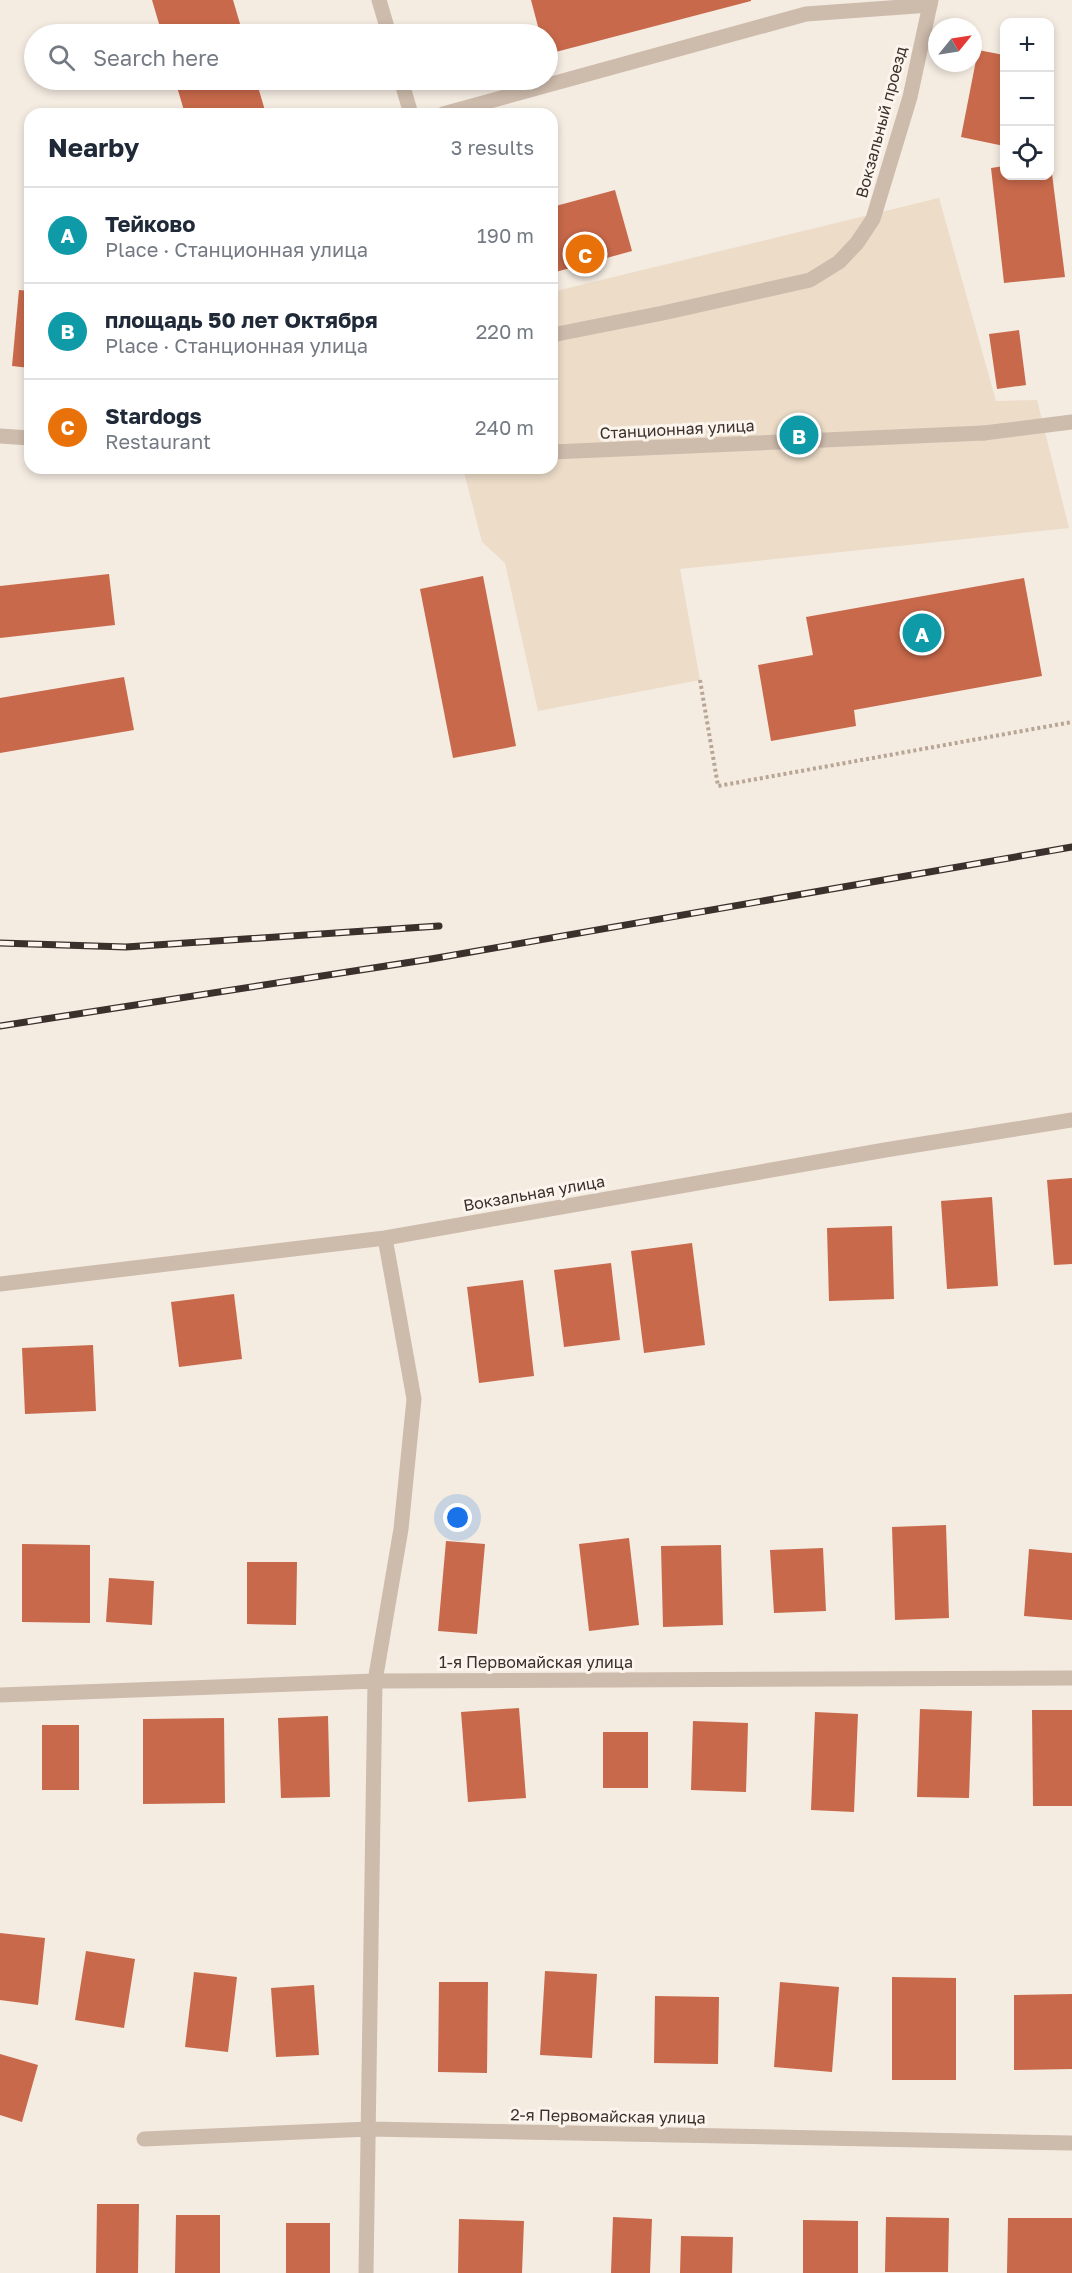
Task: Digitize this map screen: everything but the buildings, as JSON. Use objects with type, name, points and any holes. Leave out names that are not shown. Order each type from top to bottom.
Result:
[{"type":"street","points":[[379,0],[386,24]]},
{"type":"street","points":[[558,82],[806,14],[930,2]]},
{"type":"street","name":"Вокзальный проезд","points":[[558,334],[810,280],[839,262],[857,243],[873,219],[910,96],[930,2]]},
{"type":"street","points":[[404,90],[409,108]]},
{"type":"street","points":[[465,108],[530,90]]},
{"type":"street","name":"Станционная улица","points":[[558,453],[984,433],[1072,422]]},
{"type":"street","points":[[0,436],[24,438]]},
{"type":"street","name":"Вокзальная улица","points":[[0,1284],[385,1238],[885,1150],[1072,1120]]},
{"type":"street","points":[[366,2273],[375,1681],[400,1530],[414,1399],[385,1238]]},
{"type":"street","name":"1-я Первомайская улица","points":[[0,1695],[375,1681],[1072,1678]]},
{"type":"street","name":"2-я Первомайская улица","points":[[144,2139],[369,2129],[1072,2143]]},
{"type":"path","points":[[700,680],[718,786],[1072,722]]},
{"type":"shaded area","points":[[939,198],[996,401],[1037,400],[1069,528],[680,569],[700,680],[538,711],[505,563],[482,542],[465,474],[558,474],[558,291]]},
{"type":"railway","points":[[0,1026],[431,959],[1072,847]]},
{"type":"railway","points":[[0,943],[126,947],[439,926]]},
{"type":"place","name":"Stardogs","points":[[585,254]]},
{"type":"place","name":"площадь 50 лет Октября","points":[[799,435]]},
{"type":"place","name":"Тейково","points":[[922,633]]}]
